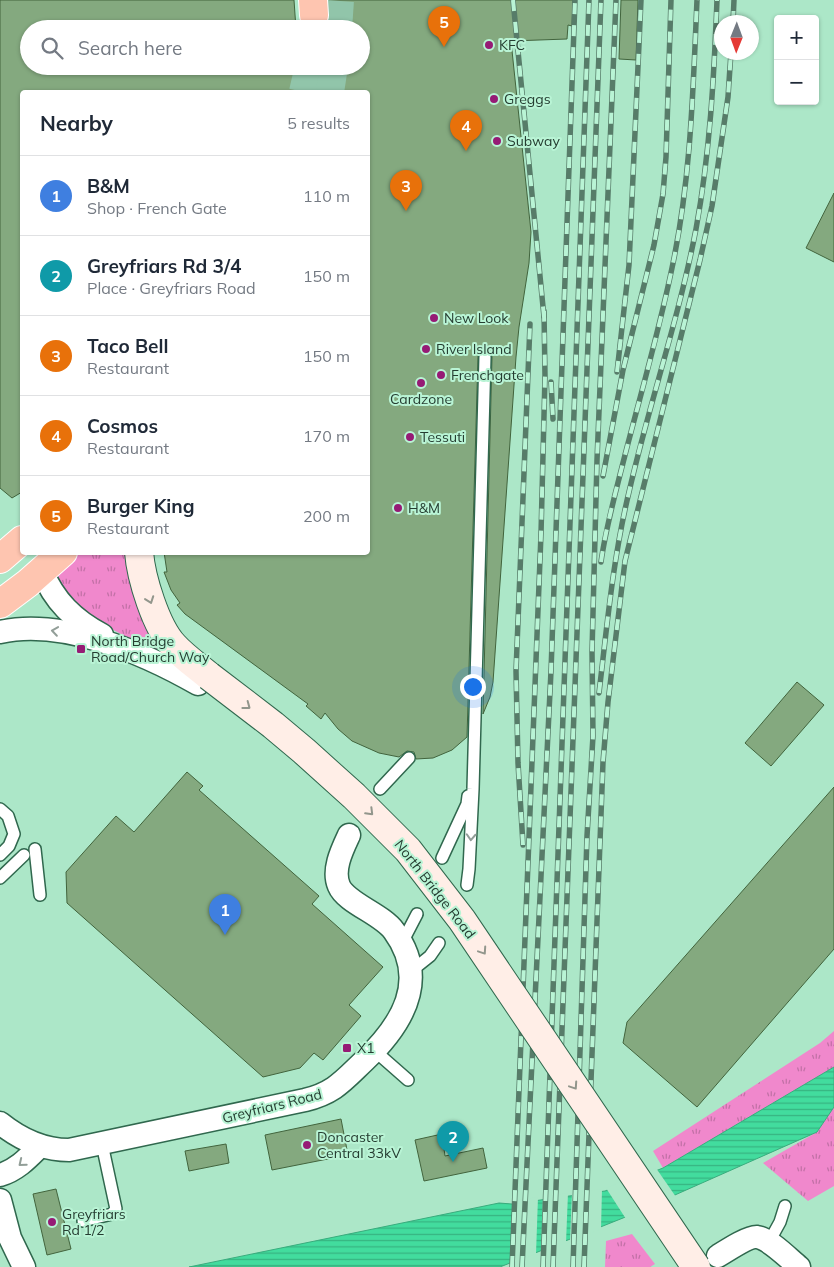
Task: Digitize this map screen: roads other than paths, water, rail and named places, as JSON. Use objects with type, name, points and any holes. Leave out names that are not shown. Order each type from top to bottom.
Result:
[{"type":"highway","points":[[0,559],[20,542]]},
{"type":"highway","points":[[0,604],[40,562],[56,555]]},
{"type":"street","name":"North Bridge Road","points":[[139,555],[146,587],[166,636],[203,680]]},
{"type":"street","points":[[40,562],[46,583],[63,607],[83,625],[136,653]]},
{"type":"street","name":"North Bridge Road","points":[[0,632],[24,629],[57,631],[81,636],[136,653],[203,680],[273,725],[304,751],[354,796],[408,850],[462,920],[707,1261]]},
{"type":"street","name":"Greyfriars Road","points":[[14,1135],[52,1149],[69,1150],[324,1095],[338,1086],[375,1051],[392,1031],[402,1015],[408,998],[410,975],[408,956],[403,945],[387,922],[346,895],[336,879],[340,855],[349,835]]},
{"type":"street","name":"Greyfriars Road","points":[[0,1174],[7,1173],[20,1165],[14,1135]]},
{"type":"street","points":[[0,1200],[10,1238],[12,1267]]},
{"type":"street","points":[[707,1261],[751,1238],[758,1237],[768,1242],[799,1267]]},
{"type":"street","points":[[10,1238],[24,1267]]},
{"type":"lane","points":[[442,858],[467,804],[482,360],[473,789],[470,869],[467,885]]},
{"type":"lane","points":[[380,789],[409,758]]},
{"type":"lane","points":[[0,809],[8,816],[14,834],[9,846],[0,855]]},
{"type":"lane","points":[[35,849],[40,895]]},
{"type":"lane","points":[[0,878],[24,855]]},
{"type":"lane","points":[[403,945],[417,914]]},
{"type":"lane","points":[[410,975],[415,968],[430,956],[439,942]]},
{"type":"lane","points":[[375,1051],[408,1080]]},
{"type":"lane","points":[[83,1221],[112,1214],[116,1209],[102,1144]]},
{"type":"lane","points":[[768,1242],[780,1222],[785,1206]]},
{"type":"tunnel","points":[[339,20],[340,0]]},
{"type":"tunnel","points":[[303,90],[307,75]]},
{"type":"tunnel","points":[[330,90],[333,75]]},
{"type":"railway","points":[[513,0],[544,317]]},
{"type":"railway","points":[[522,1267],[551,671],[575,0]]},
{"type":"railway","points":[[543,1267],[589,0]]},
{"type":"railway","points":[[553,1267],[601,0]]},
{"type":"railway","points":[[573,1267],[587,836],[593,736],[592,652],[597,460],[616,0]]},
{"type":"railway","points":[[617,372],[629,265],[641,0]]},
{"type":"railway","points":[[603,476],[623,370],[654,245],[663,194],[671,0]]},
{"type":"railway","points":[[601,562],[612,508],[661,315],[678,235],[690,134],[697,0]]},
{"type":"railway","points":[[599,693],[611,592],[623,517],[681,295],[701,200],[713,86],[717,0]]},
{"type":"railway","points":[[733,15],[734,0]]},
{"type":"railway","points":[[584,1267],[603,762],[608,702],[625,561],[712,206],[728,97],[730,60]]},
{"type":"railway","points":[[512,1267],[541,534],[545,376],[544,311]]},
{"type":"railway","points":[[523,845],[518,763],[516,671],[530,324]]},
{"type":"railway","points":[[551,382],[553,419]]},
{"type":"place","name":"KFC","points":[[489,45]]},
{"type":"place","name":"Burger King","points":[[444,47]]},
{"type":"place","name":"Greggs","points":[[494,99]]},
{"type":"place","name":"Subway","points":[[497,141]]},
{"type":"place","name":"Cosmos","points":[[466,151]]},
{"type":"place","name":"Taco Bell","points":[[406,211]]},
{"type":"place","name":"New Look","points":[[434,318]]},
{"type":"place","name":"River Island","points":[[426,349]]},
{"type":"place","name":"Frenchgate","points":[[441,375]]},
{"type":"place","name":"Cardzone","points":[[421,383]]},
{"type":"place","name":"Tessuti","points":[[410,437]]},
{"type":"place","name":"H&M","points":[[398,508]]},
{"type":"place","name":"North Bridge Road/Church Way","points":[[81,649]]},
{"type":"place","name":"B&M","points":[[225,935]]},
{"type":"place","name":"X1","points":[[347,1048]]},
{"type":"place","name":"Doncaster Central 33kV","points":[[307,1145]]},
{"type":"place","name":"Greyfriars Rd 3/4","points":[[453,1162]]},
{"type":"place","name":"Greyfriars Rd 1/2","points":[[52,1222]]}]
